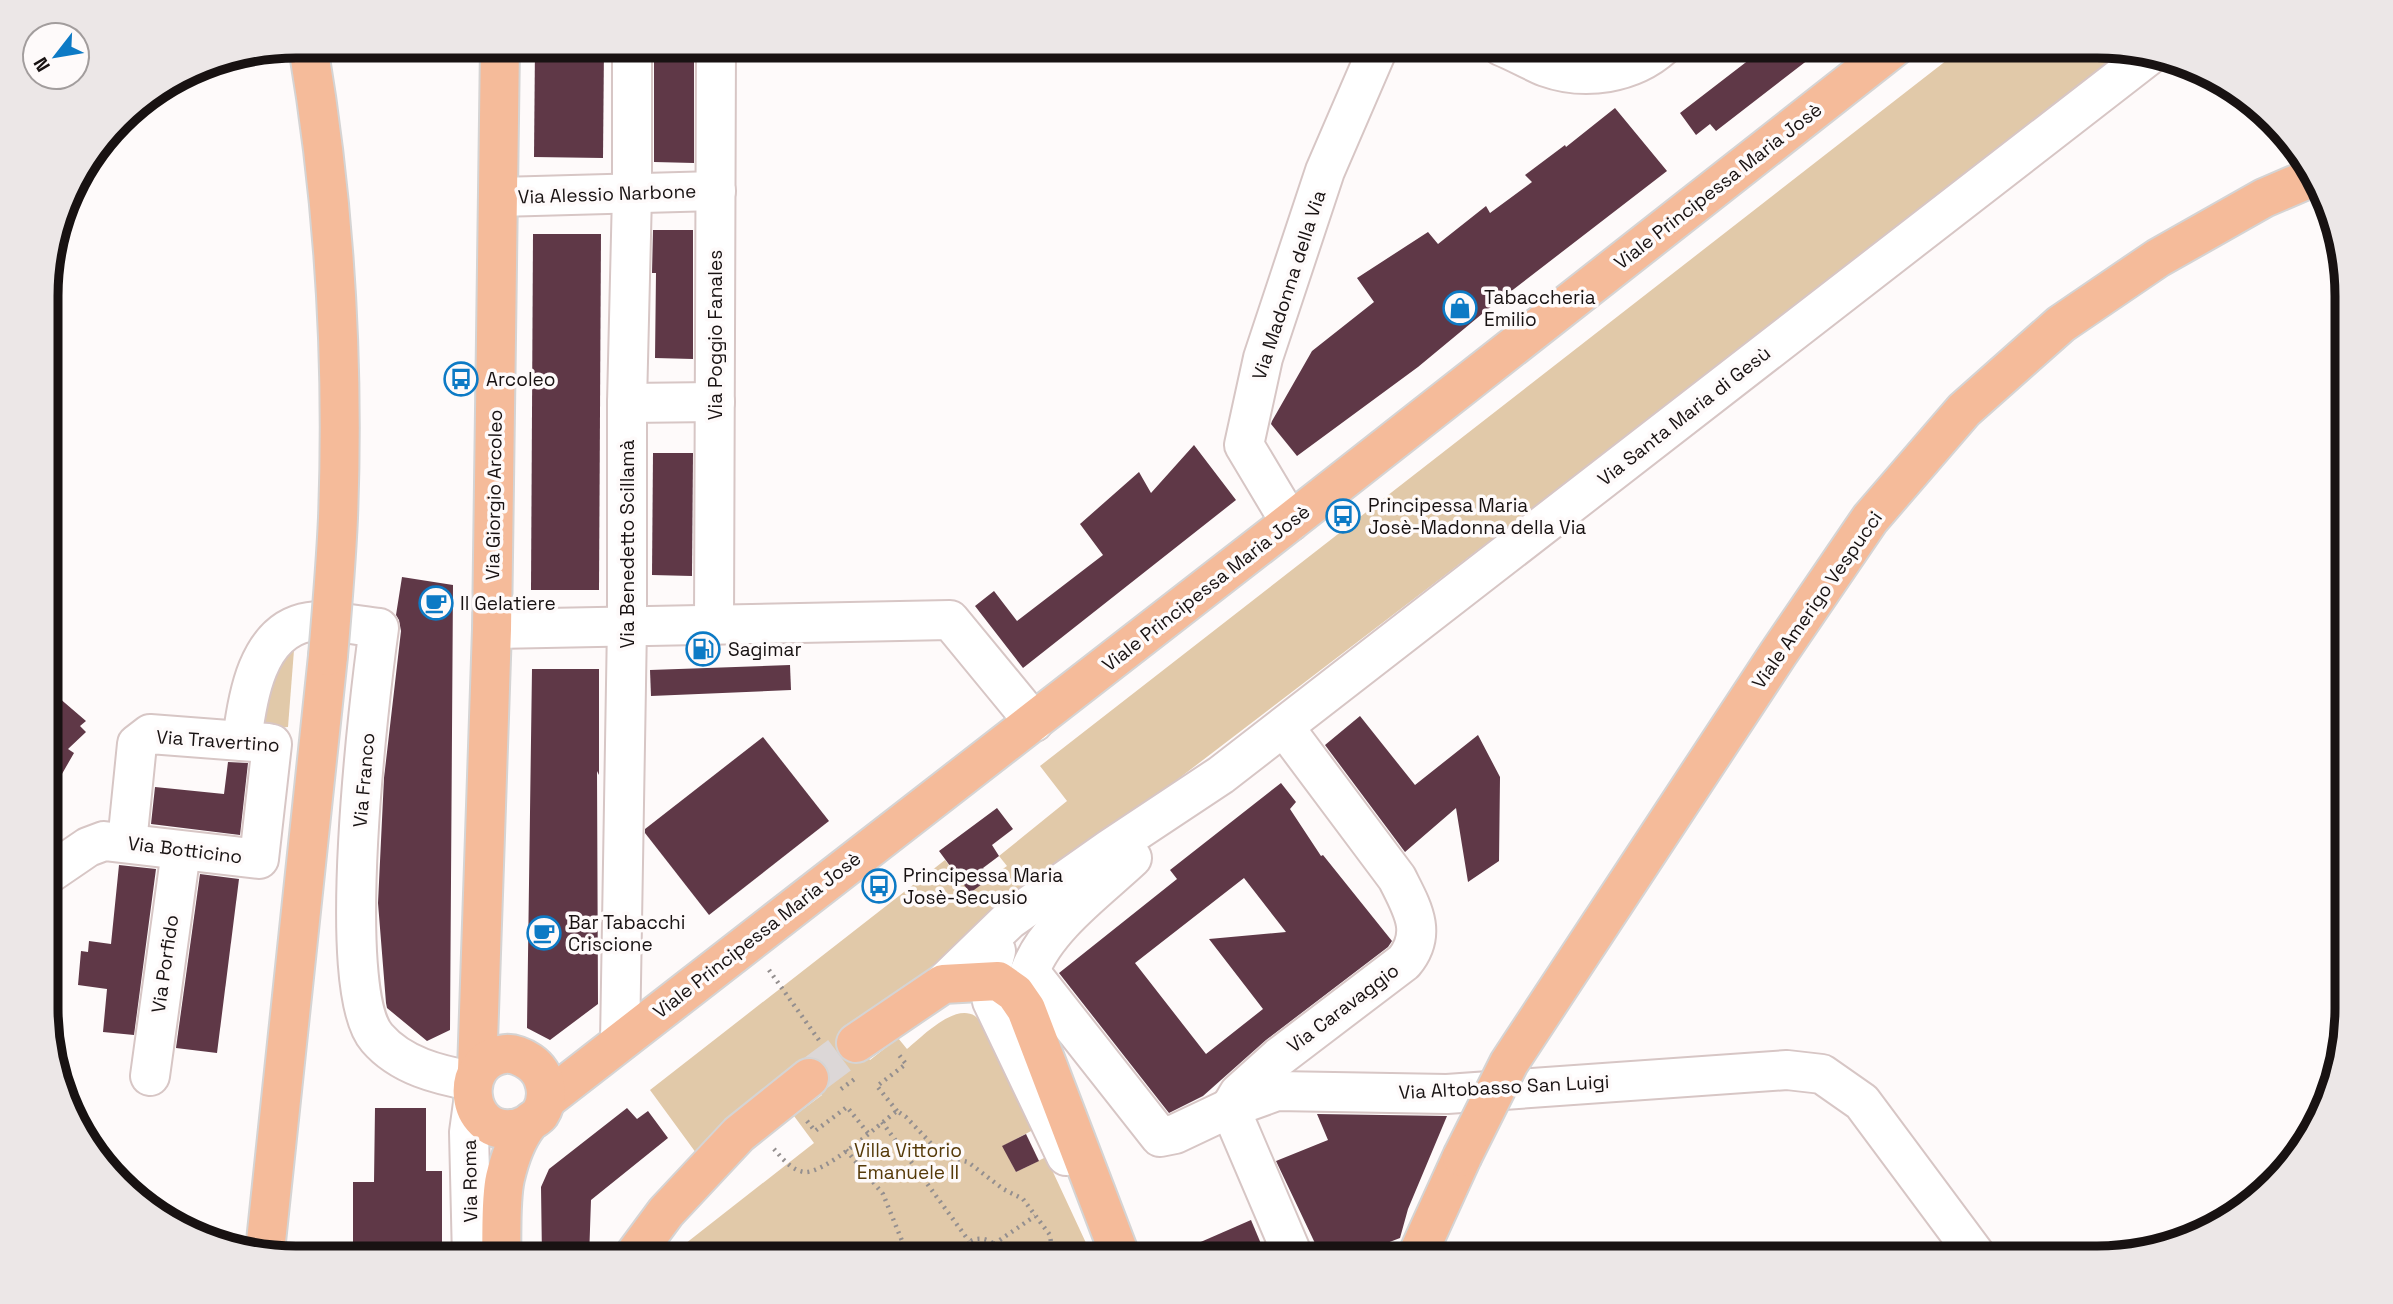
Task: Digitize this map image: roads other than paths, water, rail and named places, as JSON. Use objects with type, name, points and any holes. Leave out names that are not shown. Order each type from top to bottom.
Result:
[{"type":"main road","points":[[266,1244],[319,748],[338,517],[339,377],[332,237],[310,58]]},
{"type":"main road","name":"Via Giorgio Arcoleo","points":[[474,1085],[492,629],[500,58]]},
{"type":"main road","name":"Viale Principessa Maria Josè","points":[[537,1112],[620,1042],[748,941],[1034,722],[1881,58]]},
{"type":"main road","name":"Viale Amerigo Vespucci","points":[[1462,1157],[1509,1063],[1778,654],[1870,519],[1964,410],[2062,324],[2158,258],[2264,198],[2305,180]]},
{"type":"main road","points":[[641,1246],[695,1179],[753,1123],[837,1068],[943,984],[998,981],[1014,993],[1028,991],[1116,1246]]},
{"type":"main road","points":[[481,1246],[514,1152],[537,1112],[545,1082],[537,1067],[523,1057],[506,1054],[489,1059],[474,1085],[481,1118],[495,1127],[512,1129],[537,1112]]},
{"type":"main road","points":[[1421,1246],[1462,1157]]},
{"type":"main road","points":[[1444,1246],[1462,1157]]},
{"type":"street","name":"Via Benedetto Scillamà","points":[[620,1042],[632,58]]},
{"type":"street","name":"Via Poggio Fanales","points":[[714,624],[716,58]]},
{"type":"street","name":"Via Madonna della Via","points":[[1290,522],[1244,445],[1263,358],[1325,170],[1374,58]]},
{"type":"street","points":[[1527,58],[1547,67],[1590,75],[1624,69],[1645,58]]},
{"type":"street","name":"Via Santa Maria di Gesù","points":[[1221,775],[2141,62]]},
{"type":"street","name":"Via Alessio Narbone","points":[[499,197],[716,191]]},
{"type":"street","points":[[627,403],[715,402]]},
{"type":"street","points":[[492,629],[950,620],[1034,722]]},
{"type":"street","name":"Via Franco","points":[[257,742],[246,710],[264,656],[277,638],[292,626],[311,621],[379,628],[372,677],[355,893],[357,966],[365,1018],[376,1037],[390,1050],[419,1067],[474,1085]]},
{"type":"street","name":"Via Caravaggio","points":[[1230,1108],[1239,1093],[1279,1057],[1404,962],[1413,951],[1417,937],[1410,904],[1397,878],[1284,727]]},
{"type":"street","name":"Via Travertino","points":[[127,844],[136,744],[150,734],[319,748]]},
{"type":"street","name":"Via Botticino","points":[[58,867],[88,847],[104,841],[259,859],[257,742]]},
{"type":"street","points":[[943,984],[1009,920],[1221,775]]},
{"type":"street","points":[[1028,991],[1044,944],[1075,911],[1221,775]]},
{"type":"street","name":"Via Porfido","points":[[150,1076],[181,851]]},
{"type":"street","points":[[1009,920],[994,954],[988,982],[992,1000],[1074,1173],[1114,1246]]},
{"type":"street","name":"Via Altobasso San Luigi","points":[[1028,991],[1160,1137],[1175,1134],[1230,1108],[1277,1091],[1447,1094],[1787,1070],[1822,1074],[1862,1102],[1969,1246]]},
{"type":"street","name":"Via Roma","points":[[474,1085],[469,1132],[476,1246]]},
{"type":"street","points":[[1230,1108],[1289,1246]]},
{"type":"tunnel","points":[[809,1078],[856,1043]]},
{"type":"place","name":"Tabaccheria Emilio","points":[[1460,308]]},
{"type":"place","name":"Arcoleo","points":[[461,379]]},
{"type":"place","name":"Principessa Maria Josè-Madonna della Via","points":[[1343,516]]},
{"type":"place","name":"Il Gelatiere","points":[[436,603]]},
{"type":"place","name":"Sagimar","points":[[703,649]]},
{"type":"place","name":"Principessa Maria Josè-Secusio","points":[[879,886]]},
{"type":"place","name":"Bar Tabacchi Criscione","points":[[544,933]]},
{"type":"park label","name":"Villa Vittorio Emanuele II","points":[[908,1161]]}]
